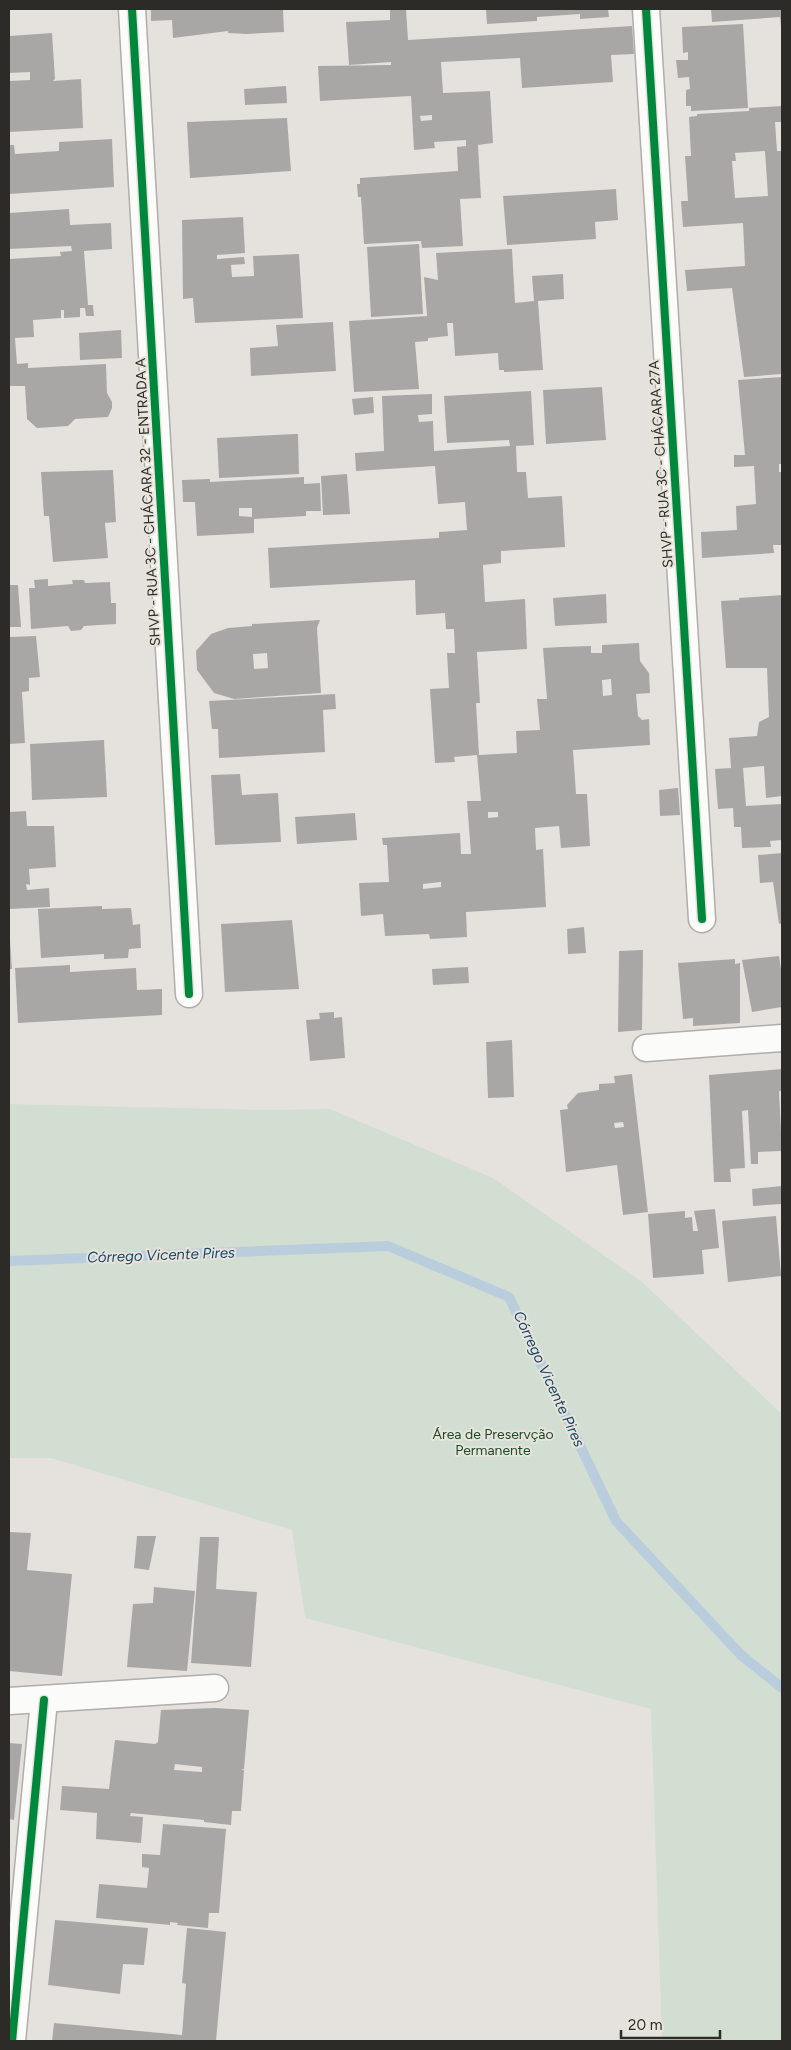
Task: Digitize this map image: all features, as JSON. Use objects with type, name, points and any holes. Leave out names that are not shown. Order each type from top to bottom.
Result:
[{"type":"street","name":"SHVP - RUA 3C - CHÁCARA 32 - ENTRADA A","points":[[132,9],[189,994]]},
{"type":"street","name":"SHVP - RUA 3C - CHÁCARA 27A","points":[[646,9],[702,919]]},
{"type":"street","points":[[646,1048],[782,1038]]},
{"type":"street","points":[[9,1701],[216,1688]]},
{"type":"street","points":[[12,2041],[44,1700]]},
{"type":"green space","name":"Área de Preservção Permanente","points":[[9,1104],[268,1110],[330,1109],[493,1178],[641,1281],[782,1414],[782,2041],[662,2041],[651,1709],[305,1618],[292,1530],[51,1458],[9,1458]]},
{"type":"building","points":[[151,9],[283,9],[284,32],[246,34],[228,33],[228,31],[173,38],[172,20],[151,21]]},
{"type":"building","points":[[390,9],[406,9],[408,40],[632,26],[634,54],[611,55],[613,82],[522,88],[520,58],[441,62],[443,93],[490,91],[493,143],[478,145],[481,198],[460,199],[463,246],[422,248],[421,241],[364,244],[361,197],[358,197],[357,184],[360,184],[360,178],[458,171],[457,147],[466,146],[466,140],[434,142],[435,148],[414,150],[411,96],[320,101],[318,66],[391,65],[391,62],[349,65],[346,22],[390,20]],"holes":[[[432,115],[432,120],[421,121],[420,116]]]},
{"type":"building","points":[[486,9],[608,9],[609,17],[580,19],[580,14],[537,17],[537,21],[487,24]]},
{"type":"building","points":[[711,9],[782,9],[782,35],[780,17],[712,22]]},
{"type":"building","points":[[743,24],[748,108],[691,111],[691,106],[686,106],[686,90],[690,89],[689,77],[678,78],[676,60],[688,60],[688,52],[683,53],[682,27]]},
{"type":"building","points":[[52,33],[55,79],[53,81],[81,79],[83,128],[9,132],[9,81],[30,80],[30,72],[9,73],[9,36]]},
{"type":"building","points":[[286,86],[287,103],[245,105],[244,89]]},
{"type":"building","points":[[782,106],[782,122],[775,122],[777,151],[782,151],[782,374],[744,377],[732,288],[687,291],[685,270],[745,266],[743,223],[683,227],[681,201],[688,201],[685,156],[691,156],[689,117],[697,116],[697,114],[749,111],[749,108]],"holes":[[[765,151],[768,196],[735,198],[732,161],[736,161],[735,153]]]},
{"type":"building","points":[[287,118],[291,171],[190,178],[187,122]]},
{"type":"building","points":[[112,139],[114,187],[9,194],[9,145],[14,145],[15,154],[59,151],[59,142]]},
{"type":"building","points":[[616,189],[618,220],[595,222],[596,239],[507,245],[503,196]]},
{"type":"building","points":[[69,209],[70,225],[111,223],[112,249],[84,251],[88,305],[93,305],[94,316],[86,316],[85,308],[80,308],[80,317],[64,318],[64,310],[61,310],[61,318],[33,320],[34,337],[15,338],[17,364],[28,363],[28,368],[106,364],[107,393],[112,402],[112,408],[108,417],[75,419],[68,426],[37,428],[27,419],[25,386],[9,386],[9,259],[61,256],[60,252],[72,251],[71,246],[9,249],[9,213]]},
{"type":"building","points":[[243,217],[245,253],[217,255],[217,259],[244,257],[245,264],[231,265],[232,277],[254,276],[253,256],[299,254],[303,318],[195,323],[193,298],[183,299],[182,220]]},
{"type":"building","points":[[419,244],[423,314],[371,317],[367,247]]},
{"type":"building","points":[[512,249],[515,303],[534,301],[532,276],[563,274],[564,299],[538,301],[543,370],[504,372],[504,370],[499,370],[498,353],[455,356],[453,323],[447,323],[448,336],[428,338],[428,341],[415,342],[419,389],[354,392],[349,321],[427,316],[424,277],[438,280],[436,253]]},
{"type":"building","points":[[333,322],[336,371],[251,376],[250,348],[278,346],[276,325]]},
{"type":"building","points":[[121,330],[122,358],[80,360],[79,333]]},
{"type":"building","points":[[782,377],[782,464],[779,464],[779,472],[782,472],[782,545],[773,545],[774,553],[702,558],[701,532],[737,530],[736,506],[756,504],[754,466],[734,467],[734,455],[745,455],[738,380]]},
{"type":"building","points":[[602,387],[606,440],[546,444],[543,390]]},
{"type":"building","points":[[531,391],[534,445],[516,446],[517,472],[526,472],[528,498],[562,496],[565,547],[501,551],[501,563],[483,565],[485,602],[525,599],[527,649],[477,652],[480,703],[476,703],[479,755],[517,753],[516,731],[540,730],[537,699],[547,699],[543,648],[591,646],[591,653],[602,653],[602,645],[639,643],[640,661],[649,673],[650,693],[636,694],[638,716],[642,720],[649,719],[650,745],[573,750],[576,794],[587,794],[590,846],[561,848],[559,826],[535,828],[536,850],[543,849],[546,907],[466,912],[467,937],[430,939],[429,934],[385,936],[383,914],[361,916],[359,883],[389,882],[387,845],[383,845],[382,838],[460,833],[461,854],[471,854],[467,801],[481,801],[477,755],[454,757],[455,762],[435,763],[430,689],[449,688],[447,653],[455,653],[454,629],[446,629],[445,613],[416,615],[415,580],[270,588],[268,548],[439,538],[439,532],[467,530],[465,502],[438,504],[435,466],[356,471],[355,453],[384,451],[382,396],[432,394],[432,414],[418,415],[419,422],[433,421],[434,451],[510,446],[509,440],[447,443],[444,396]],"holes":[[[611,679],[612,695],[603,696],[602,680]],[[488,812],[498,812],[498,817],[488,818]],[[441,882],[441,887],[423,889],[423,884]]]},
{"type":"building","points":[[373,397],[374,413],[354,415],[352,399]]},
{"type":"building","points":[[298,434],[299,474],[219,478],[217,438]]},
{"type":"building","points":[[113,470],[116,522],[105,523],[108,558],[53,562],[49,516],[44,516],[41,472]]},
{"type":"building","points":[[347,474],[350,514],[323,515],[321,476]]},
{"type":"building","points":[[304,477],[304,484],[320,483],[321,511],[306,511],[306,516],[254,519],[254,533],[197,536],[195,502],[183,502],[182,480],[210,479],[210,482]],"holes":[[[239,508],[252,508],[252,517],[239,516]]]},
{"type":"building","points":[[48,579],[48,586],[73,584],[72,580],[84,580],[85,583],[110,582],[111,603],[116,603],[116,624],[84,626],[81,630],[71,631],[68,626],[31,629],[29,588],[35,588],[34,580]]},
{"type":"building","points":[[9,585],[18,585],[21,627],[9,627]]},
{"type":"building","points":[[606,594],[607,623],[555,626],[553,598]]},
{"type":"building","points":[[782,595],[782,796],[766,798],[764,766],[743,768],[746,806],[782,804],[782,840],[770,841],[771,847],[742,848],[741,827],[734,827],[733,808],[718,809],[715,769],[731,768],[729,738],[757,736],[759,722],[769,717],[767,668],[726,668],[721,601]]},
{"type":"building","points":[[320,620],[317,628],[321,693],[234,699],[214,693],[197,670],[196,651],[211,634],[228,628],[252,626],[252,624]],"holes":[[[267,653],[268,668],[254,669],[253,654]]]},
{"type":"building","points":[[36,636],[40,677],[29,678],[29,691],[22,692],[25,743],[9,744],[9,637]]},
{"type":"building","points":[[335,694],[336,709],[323,710],[325,752],[219,758],[218,729],[212,729],[209,701]]},
{"type":"building","points":[[104,740],[107,797],[32,800],[30,744]]},
{"type":"building","points":[[240,774],[242,795],[278,793],[281,842],[215,845],[211,775]]},
{"type":"building","points":[[678,788],[680,815],[660,816],[659,790]]},
{"type":"building","points":[[26,811],[27,826],[54,826],[56,867],[29,869],[30,885],[26,884],[27,890],[49,888],[50,907],[9,909],[9,812]]},
{"type":"building","points":[[355,813],[357,840],[297,844],[295,817]]},
{"type":"building","points":[[782,853],[782,923],[779,924],[773,882],[760,883],[758,855]]},
{"type":"building","points":[[102,906],[102,909],[131,908],[133,925],[140,924],[141,948],[129,949],[128,958],[104,959],[104,954],[41,958],[38,909]]},
{"type":"building","points":[[292,920],[299,989],[225,992],[221,924]]},
{"type":"building","points":[[9,927],[12,969],[9,969]]},
{"type":"building","points":[[584,927],[586,953],[568,954],[567,929]]},
{"type":"building","points":[[643,950],[642,1030],[618,1032],[619,951]]},
{"type":"building","points":[[779,956],[782,976],[782,1007],[752,1012],[742,960]]},
{"type":"building","points":[[735,959],[735,964],[740,963],[740,1023],[693,1026],[693,1018],[683,1019],[678,963]]},
{"type":"building","points":[[70,965],[70,972],[136,968],[137,990],[162,989],[162,1015],[18,1023],[15,968]]},
{"type":"building","points":[[468,967],[469,983],[433,985],[432,969]]},
{"type":"building","points":[[334,1012],[334,1018],[342,1017],[345,1058],[310,1061],[306,1020],[320,1019],[319,1013]]},
{"type":"building","points":[[512,1040],[514,1097],[488,1098],[486,1042]]},
{"type":"building","points":[[782,1069],[782,1091],[779,1091],[782,1151],[758,1152],[758,1164],[751,1164],[748,1110],[742,1111],[745,1168],[730,1169],[731,1182],[714,1182],[709,1075]]},
{"type":"building","points":[[632,1074],[648,1212],[623,1215],[617,1165],[566,1172],[560,1110],[568,1109],[567,1105],[578,1093],[599,1090],[599,1084],[615,1083],[614,1076]],"holes":[[[623,1122],[624,1127],[615,1128],[614,1123]]]},
{"type":"building","points":[[782,1186],[782,1208],[781,1204],[753,1206],[752,1189]]},
{"type":"building","points":[[715,1209],[719,1248],[702,1250],[704,1274],[653,1278],[648,1214],[685,1211],[685,1218],[692,1217],[693,1231],[698,1231],[694,1211]]},
{"type":"building","points":[[776,1216],[781,1276],[728,1282],[722,1221]]},
{"type":"building","points":[[9,1532],[31,1533],[27,1570],[72,1574],[62,1676],[9,1671]]},
{"type":"building","points":[[137,1536],[156,1536],[149,1570],[134,1568]]},
{"type":"building","points":[[200,1537],[219,1537],[216,1589],[257,1592],[251,1667],[191,1663]]},
{"type":"building","points":[[154,1587],[195,1591],[187,1671],[127,1667],[133,1604],[153,1603]]},
{"type":"building","points":[[215,1708],[249,1710],[244,1769],[241,1769],[244,1770],[241,1811],[232,1811],[231,1825],[204,1822],[204,1820],[131,1813],[130,1816],[143,1817],[141,1843],[96,1839],[97,1813],[60,1810],[62,1786],[109,1789],[115,1740],[155,1744],[158,1742],[161,1710]],"holes":[[[175,1764],[202,1767],[202,1772],[174,1770]]]},
{"type":"building","points":[[9,1743],[22,1744],[14,1820],[9,1819]]},
{"type":"building","points":[[163,1824],[226,1829],[219,1913],[209,1913],[208,1928],[177,1925],[178,1923],[170,1922],[170,1925],[96,1918],[99,1884],[147,1888],[149,1868],[142,1867],[142,1854],[160,1855]]},
{"type":"building","points":[[55,1920],[148,1928],[144,1965],[123,1964],[120,1994],[48,1985]]},
{"type":"building","points":[[187,1928],[226,1932],[216,2041],[52,2041],[54,2023],[182,2035],[186,1984],[182,1983]]},
{"type":"waterway","name":"Córrego Vicente Pires","points":[[9,1261],[388,1246],[509,1297],[616,1521],[741,1655],[782,1688]]},
{"type":"cycle path","points":[[132,9],[189,994]]},
{"type":"cycle path","points":[[646,9],[702,919]]},
{"type":"cycle path","points":[[12,2041],[44,1700]]}]
